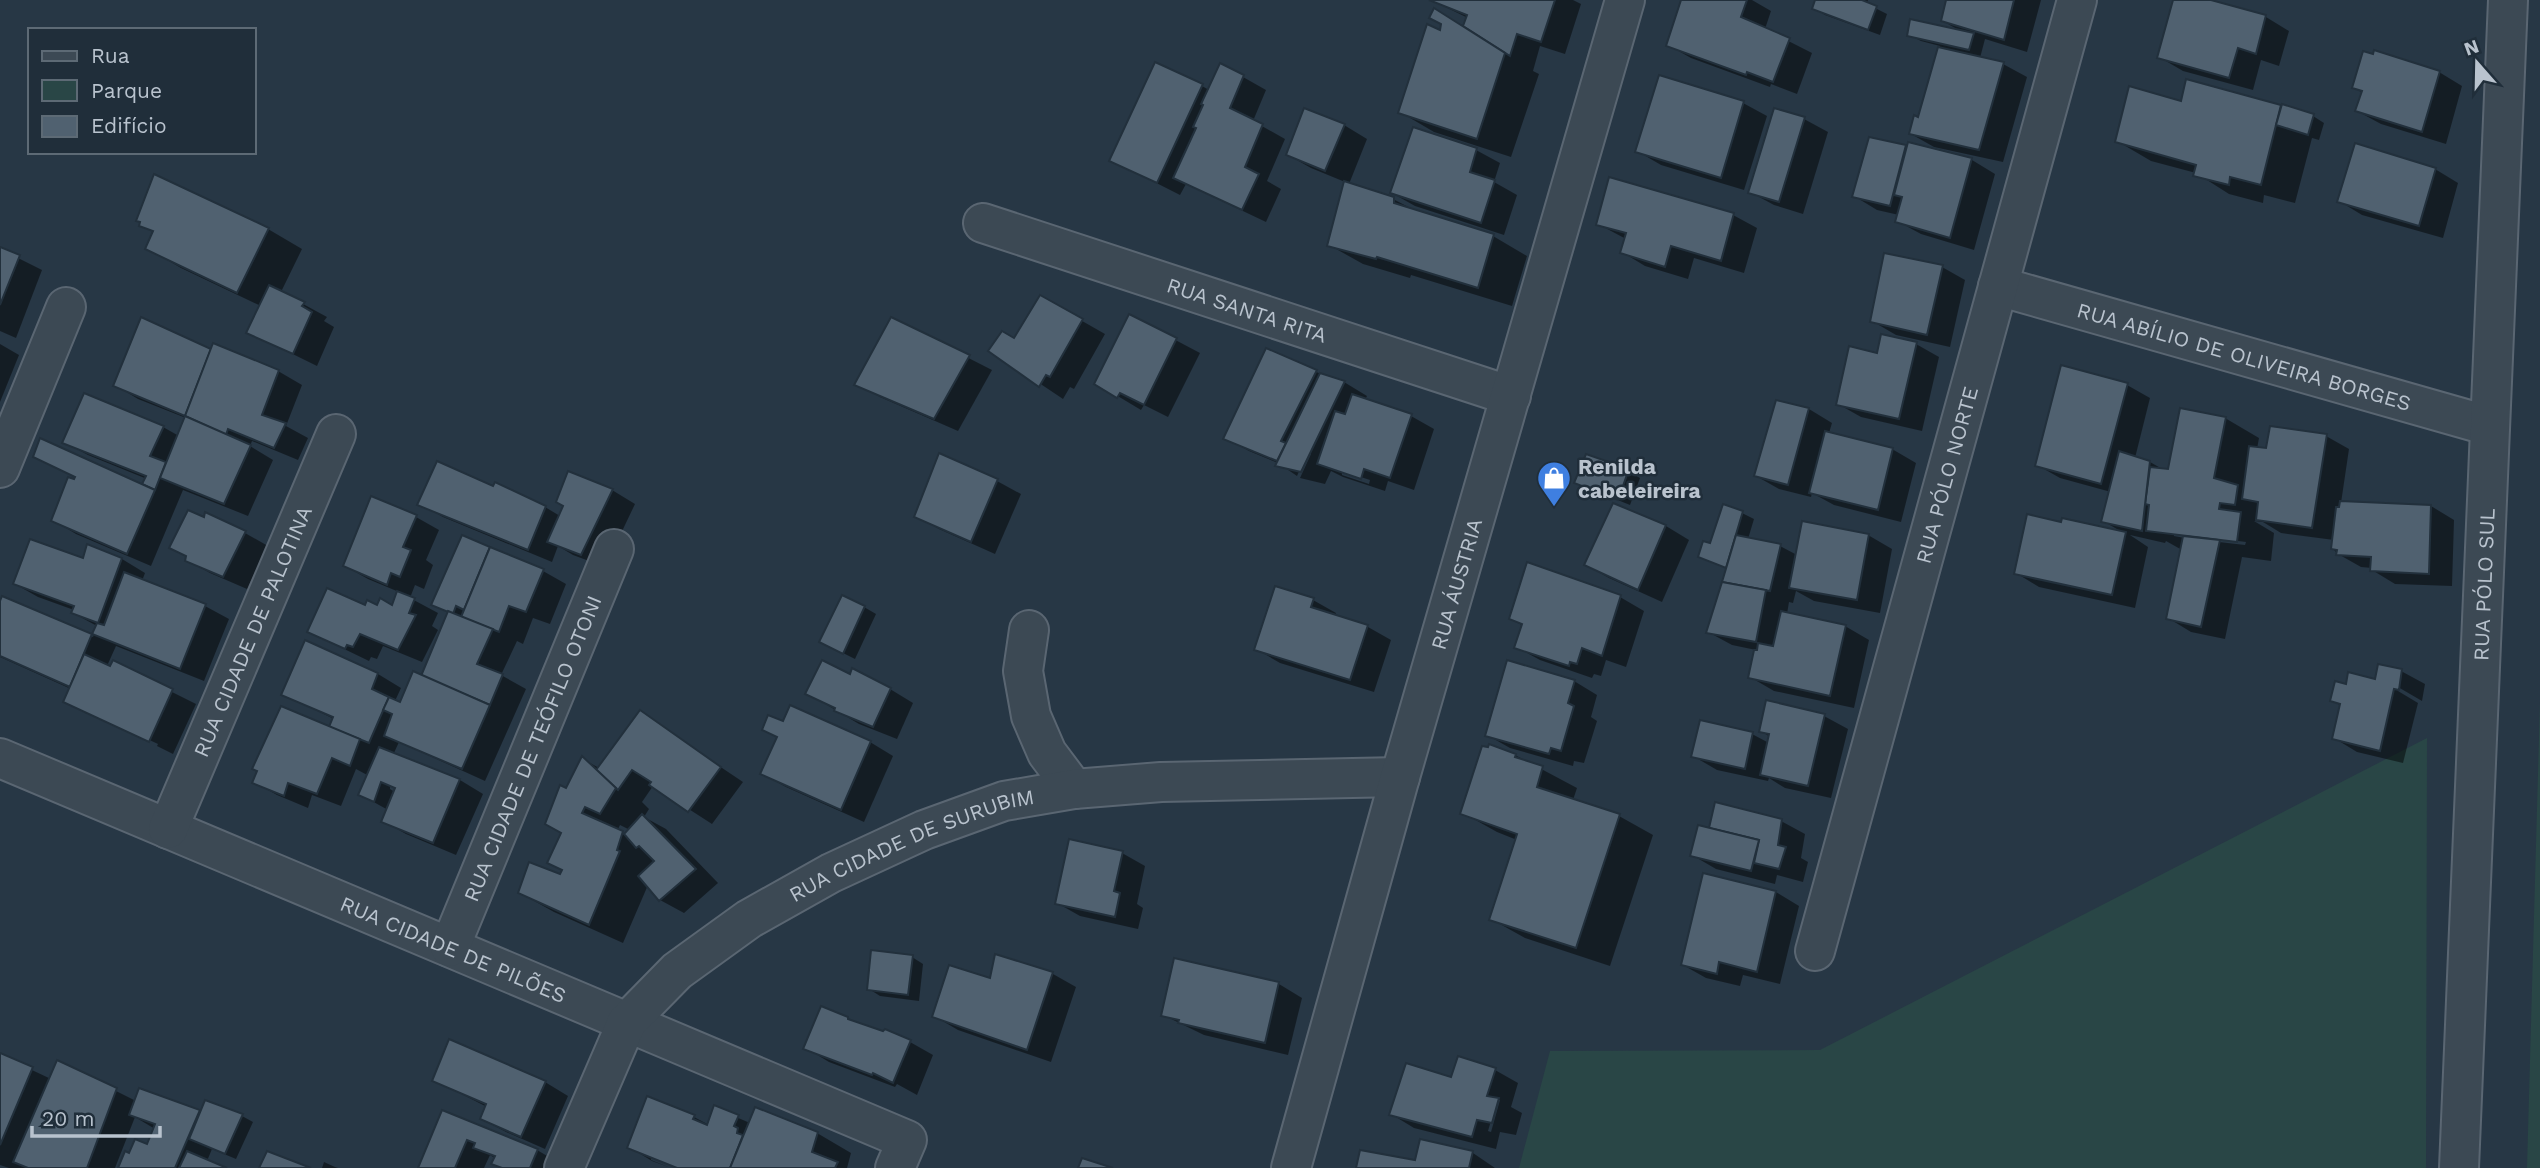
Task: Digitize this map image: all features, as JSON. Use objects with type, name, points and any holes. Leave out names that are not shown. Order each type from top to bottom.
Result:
[{"type":"street","name":"RUA ÁUSTRIA","points":[[1291,1168],[1400,776],[1625,0]]},
{"type":"street","name":"RUA PÓLO NORTE","points":[[1815,951],[2077,0]]},
{"type":"street","name":"RUA PÓLO SUL","points":[[2459,1168],[2508,0]]},
{"type":"street","name":"RUA SANTA RITA","points":[[983,223],[1511,396]]},
{"type":"street","name":"RUA ABÍLIO DE OLIVEIRA BORGES","points":[[1998,286],[2490,426]]},
{"type":"street","points":[[0,468],[66,307]]},
{"type":"street","name":"RUA CIDADE DE PALOTINA","points":[[168,829],[336,435]]},
{"type":"street","name":"RUA CIDADE DE TEÓFILO OTONI","points":[[450,947],[614,549]]},
{"type":"street","points":[[1029,630],[1023,671],[1031,716],[1047,753],[1074,789]]},
{"type":"street","name":"RUA CIDADE DE PILÕES","points":[[0,758],[627,1022],[901,1154]]},
{"type":"street","name":"RUA CIDADE DE SURUBIM","points":[[564,1168],[627,1022],[677,971],[749,919],[831,873],[924,830],[1004,801],[1074,789],[1161,782],[1400,776]]},
{"type":"green space","points":[[2540,701],[2540,1168],[2527,1168]]},
{"type":"green space","points":[[2427,738],[2426,1168],[1519,1168],[1550,1051],[1820,1050]]},
{"type":"building","points":[[1429,0],[1555,0],[1541,42],[1517,34],[1510,56],[1463,26],[1467,15]]},
{"type":"building","points":[[1681,0],[1747,0],[1741,17],[1790,38],[1773,82],[1666,46]]},
{"type":"building","points":[[1815,0],[1862,0],[1877,6],[1868,30],[1812,9]]},
{"type":"building","points":[[1946,0],[2014,0],[2004,40],[1941,21]]},
{"type":"building","points":[[2173,0],[2211,0],[2266,15],[2256,54],[2238,48],[2229,78],[2157,58]]},
{"type":"building","points":[[1434,8],[1505,53],[1477,139],[1398,113],[1427,24],[1440,30],[1441,24],[1429,18]]},
{"type":"building","points":[[1910,19],[1974,33],[1969,50],[1907,36]]},
{"type":"building","points":[[1938,47],[2004,62],[1979,150],[1909,134],[1914,115],[1918,117]]},
{"type":"building","points":[[2374,50],[2440,71],[2422,132],[2355,111],[2362,91],[2352,88],[2363,51],[2373,54]]},
{"type":"building","points":[[1155,62],[1203,84],[1157,183],[1109,161]]},
{"type":"building","points":[[1220,63],[1244,75],[1230,108],[1263,124],[1245,167],[1259,174],[1242,210],[1173,178],[1196,128],[1193,127],[1203,105],[1201,104]]},
{"type":"building","points":[[1659,75],[1744,101],[1721,178],[1635,152]]},
{"type":"building","points":[[2186,79],[2281,105],[2261,185],[2230,177],[2229,185],[2193,176],[2196,165],[2115,142],[2129,86],[2181,101]]},
{"type":"building","points":[[2282,104],[2314,114],[2308,135],[2276,125]]},
{"type":"building","points":[[1304,108],[1345,124],[1325,171],[1286,155]]},
{"type":"building","points":[[1774,108],[1805,117],[1779,202],[1748,193]]},
{"type":"building","points":[[1413,127],[1477,148],[1470,172],[1495,180],[1481,223],[1390,193]]},
{"type":"building","points":[[1869,137],[1906,145],[1890,206],[1852,197]]},
{"type":"building","points":[[1908,142],[1972,158],[1950,238],[1895,222],[1902,197],[1894,195]]},
{"type":"building","points":[[2355,143],[2436,168],[2419,226],[2337,202]]},
{"type":"building","points":[[154,174],[269,228],[237,293],[145,249],[153,231],[139,226],[140,222],[136,221]]},
{"type":"building","points":[[1609,177],[1734,213],[1721,261],[1671,246],[1665,267],[1620,253],[1626,233],[1596,225]]},
{"type":"building","points":[[1344,181],[1394,197],[1394,203],[1494,234],[1478,288],[1377,257],[1376,259],[1327,246]]},
{"type":"building","points":[[0,247],[20,255],[0,305]]},
{"type":"building","points":[[1884,253],[1943,265],[1927,335],[1870,322]]},
{"type":"building","points":[[269,285],[305,302],[302,306],[312,312],[293,354],[246,333]]},
{"type":"building","points":[[1040,295],[1083,319],[1050,377],[1046,375],[1039,387],[988,351],[1002,331],[1014,338]]},
{"type":"building","points":[[1129,314],[1177,338],[1144,405],[1120,393],[1117,398],[1094,384]]},
{"type":"building","points":[[141,317],[211,349],[185,416],[113,386]]},
{"type":"building","points":[[891,317],[970,355],[934,419],[854,385]]},
{"type":"building","points":[[1881,334],[1917,342],[1899,419],[1836,405],[1849,346],[1877,353]]},
{"type":"building","points":[[213,343],[279,370],[262,415],[286,423],[274,448],[228,429],[226,435],[185,416]]},
{"type":"building","points":[[1266,348],[1317,370],[1281,441],[1286,443],[1277,461],[1223,439]]},
{"type":"building","points":[[2061,365],[2128,383],[2101,484],[2035,466]]},
{"type":"building","points":[[1320,373],[1345,381],[1301,472],[1275,466]]},
{"type":"building","points":[[84,393],[164,426],[150,456],[166,462],[155,490],[142,484],[146,476],[62,443]]},
{"type":"building","points":[[1352,394],[1412,414],[1390,478],[1364,469],[1361,479],[1317,464],[1335,411],[1345,414]]},
{"type":"building","points":[[1776,400],[1809,408],[1788,485],[1754,476]]},
{"type":"building","points":[[2180,408],[2226,417],[2214,478],[2238,485],[2235,505],[2220,503],[2219,509],[2241,512],[2237,542],[2146,531],[2149,505],[2145,504],[2150,467],[2168,469]]},
{"type":"building","points":[[185,416],[251,445],[224,504],[160,478]]},
{"type":"building","points":[[2270,426],[2327,434],[2312,528],[2256,520],[2258,502],[2242,499],[2249,446],[2266,448]]},
{"type":"building","points":[[1825,431],[1893,448],[1878,510],[1809,493]]},
{"type":"building","points":[[40,438],[155,490],[127,554],[51,521],[68,477],[75,477],[33,457]]},
{"type":"building","points":[[2119,451],[2150,461],[2142,531],[2101,522]]},
{"type":"building","points":[[939,453],[998,479],[971,542],[914,517]]},
{"type":"building","points":[[1586,454],[1629,469],[1618,500],[1574,483]]},
{"type":"building","points":[[437,461],[493,486],[495,482],[546,506],[528,550],[417,505]]},
{"type":"building","points":[[568,471],[613,489],[581,555],[547,542],[563,506],[556,502]]},
{"type":"building","points":[[371,496],[417,515],[403,547],[411,550],[400,577],[391,573],[387,585],[343,566]]},
{"type":"building","points":[[2340,501],[2431,505],[2429,574],[2370,571],[2371,557],[2336,555],[2337,550],[2331,549],[2336,507],[2339,507]]},
{"type":"building","points":[[1613,503],[1666,525],[1638,590],[1584,565]]},
{"type":"building","points":[[1723,504],[1743,511],[1726,568],[1698,557],[1703,541],[1710,543]]},
{"type":"building","points":[[188,510],[204,517],[205,512],[246,531],[223,577],[185,561],[186,556],[169,548]]},
{"type":"building","points":[[2027,514],[2061,522],[2062,518],[2126,532],[2112,595],[2014,574]]},
{"type":"building","points":[[1802,521],[1869,534],[1857,600],[1789,588]]},
{"type":"building","points":[[462,535],[490,547],[464,610],[456,606],[453,614],[431,605]]},
{"type":"building","points":[[1736,535],[1781,544],[1770,591],[1722,582]]},
{"type":"building","points":[[2183,536],[2220,540],[2201,627],[2166,619]]},
{"type":"building","points":[[30,539],[83,558],[87,544],[122,558],[98,623],[71,613],[74,606],[13,584]]},
{"type":"building","points":[[490,547],[544,569],[526,612],[509,606],[499,632],[461,617]]},
{"type":"building","points":[[1527,562],[1621,595],[1602,656],[1582,648],[1577,664],[1570,662],[1569,666],[1514,648],[1522,624],[1509,619]]},
{"type":"building","points":[[124,572],[206,604],[180,669],[92,634],[97,623],[104,625]]},
{"type":"building","points":[[1722,582],[1766,590],[1756,642],[1706,633]]},
{"type":"building","points":[[1275,586],[1314,598],[1311,607],[1368,625],[1350,680],[1254,650]]},
{"type":"building","points":[[327,588],[365,605],[367,600],[377,605],[380,598],[392,605],[397,591],[415,598],[409,613],[416,615],[398,650],[360,634],[353,647],[347,645],[345,649],[307,632]]},
{"type":"building","points":[[842,595],[865,606],[843,654],[819,642]]},
{"type":"building","points":[[2,596],[92,634],[70,687],[0,656]]},
{"type":"building","points":[[448,611],[493,629],[477,664],[503,674],[490,705],[421,676]]},
{"type":"building","points":[[1781,611],[1846,625],[1830,696],[1748,678],[1758,643],[1773,646]]},
{"type":"building","points":[[305,640],[378,673],[372,689],[389,697],[369,743],[329,727],[333,717],[281,695]]},
{"type":"building","points":[[84,654],[110,666],[113,660],[173,689],[149,742],[63,702]]},
{"type":"building","points":[[822,660],[850,674],[852,668],[891,688],[873,727],[834,711],[835,708],[805,694]]},
{"type":"building","points":[[1507,660],[1575,680],[1568,703],[1574,706],[1561,751],[1551,748],[1549,754],[1485,736]]},
{"type":"building","points":[[2378,664],[2402,669],[2399,690],[2394,689],[2380,751],[2332,739],[2340,704],[2330,701],[2335,681],[2346,684],[2348,672],[2375,679]]},
{"type":"building","points":[[413,671],[490,705],[462,769],[384,736],[392,714],[383,710],[389,697],[400,702]]},
{"type":"building","points":[[1766,700],[1825,714],[1808,786],[1760,775],[1769,734],[1759,732]]},
{"type":"building","points":[[790,705],[871,741],[841,810],[760,774],[777,737],[762,730],[768,715],[783,721]]},
{"type":"building","points":[[281,706],[360,739],[350,766],[332,758],[317,794],[288,783],[284,796],[252,783],[257,771],[252,769]]},
{"type":"building","points":[[640,710],[721,767],[688,812],[632,770],[618,790],[596,770]]},
{"type":"building","points":[[1700,720],[1753,732],[1745,769],[1691,757]]},
{"type":"building","points":[[1489,744],[1516,754],[1515,757],[1543,766],[1537,787],[1620,814],[1576,948],[1489,920],[1517,834],[1460,814],[1482,746],[1488,747]]},
{"type":"building","points":[[379,747],[460,779],[433,843],[381,822],[395,788],[381,782],[374,802],[358,795]]},
{"type":"building","points":[[582,756],[616,788],[600,814],[585,807],[582,813],[623,831],[617,850],[620,851],[589,925],[518,893],[529,862],[560,874],[562,870],[547,863],[561,833],[545,824],[560,785],[566,788]]},
{"type":"building","points":[[1715,802],[1782,819],[1778,845],[1786,847],[1779,869],[1754,863],[1759,840],[1709,828]]},
{"type":"building","points":[[642,814],[696,869],[659,901],[638,876],[654,861],[639,846],[636,848],[624,834]]},
{"type":"building","points":[[1698,825],[1759,840],[1751,871],[1690,856]]},
{"type":"building","points":[[1069,839],[1123,851],[1114,891],[1120,893],[1115,917],[1055,904]]},
{"type":"building","points":[[1703,873],[1776,891],[1757,972],[1719,962],[1717,974],[1681,965]]},
{"type":"building","points":[[871,950],[913,955],[908,995],[867,990]]},
{"type":"building","points":[[995,954],[1053,972],[1027,1050],[932,1017],[949,965],[990,978]]},
{"type":"building","points":[[1174,958],[1279,982],[1265,1043],[1178,1023],[1179,1020],[1161,1016]]},
{"type":"building","points":[[821,1006],[848,1019],[883,1031],[885,1029],[911,1040],[893,1083],[873,1073],[872,1075],[803,1049]]},
{"type":"building","points":[[449,1039],[546,1081],[521,1137],[480,1119],[486,1104],[432,1081]]},
{"type":"building","points":[[0,1053],[33,1067],[0,1145]]},
{"type":"building","points":[[1458,1056],[1496,1068],[1487,1096],[1499,1098],[1492,1123],[1477,1120],[1472,1137],[1389,1115],[1406,1063],[1451,1077]]},
{"type":"building","points":[[57,1060],[117,1088],[87,1168],[28,1168],[13,1162]]},
{"type":"building","points":[[139,1088],[200,1110],[175,1168],[118,1168],[125,1151],[129,1153],[135,1139],[147,1144],[155,1124],[129,1115]]},
{"type":"building","points":[[647,1096],[695,1115],[693,1119],[707,1125],[714,1105],[739,1115],[734,1126],[738,1128],[737,1133],[743,1135],[730,1168],[677,1168],[627,1148]]},
{"type":"building","points":[[205,1100],[243,1114],[225,1154],[189,1139]]},
{"type":"building","points":[[755,1107],[818,1132],[812,1152],[838,1162],[835,1168],[730,1168]]},
{"type":"building","points":[[442,1110],[538,1149],[530,1168],[502,1168],[491,1164],[495,1156],[473,1148],[475,1143],[467,1140],[455,1168],[418,1168]]},
{"type":"building","points":[[1420,1139],[1473,1151],[1469,1168],[1356,1168],[1360,1150],[1415,1160]]},
{"type":"building","points":[[187,1151],[227,1168],[179,1168]]},
{"type":"building","points":[[267,1151],[311,1168],[259,1168]]},
{"type":"building","points":[[1082,1158],[1113,1168],[1078,1168]]},
{"type":"place","name":"Renilda cabeleireira","points":[[1554,508]]}]
